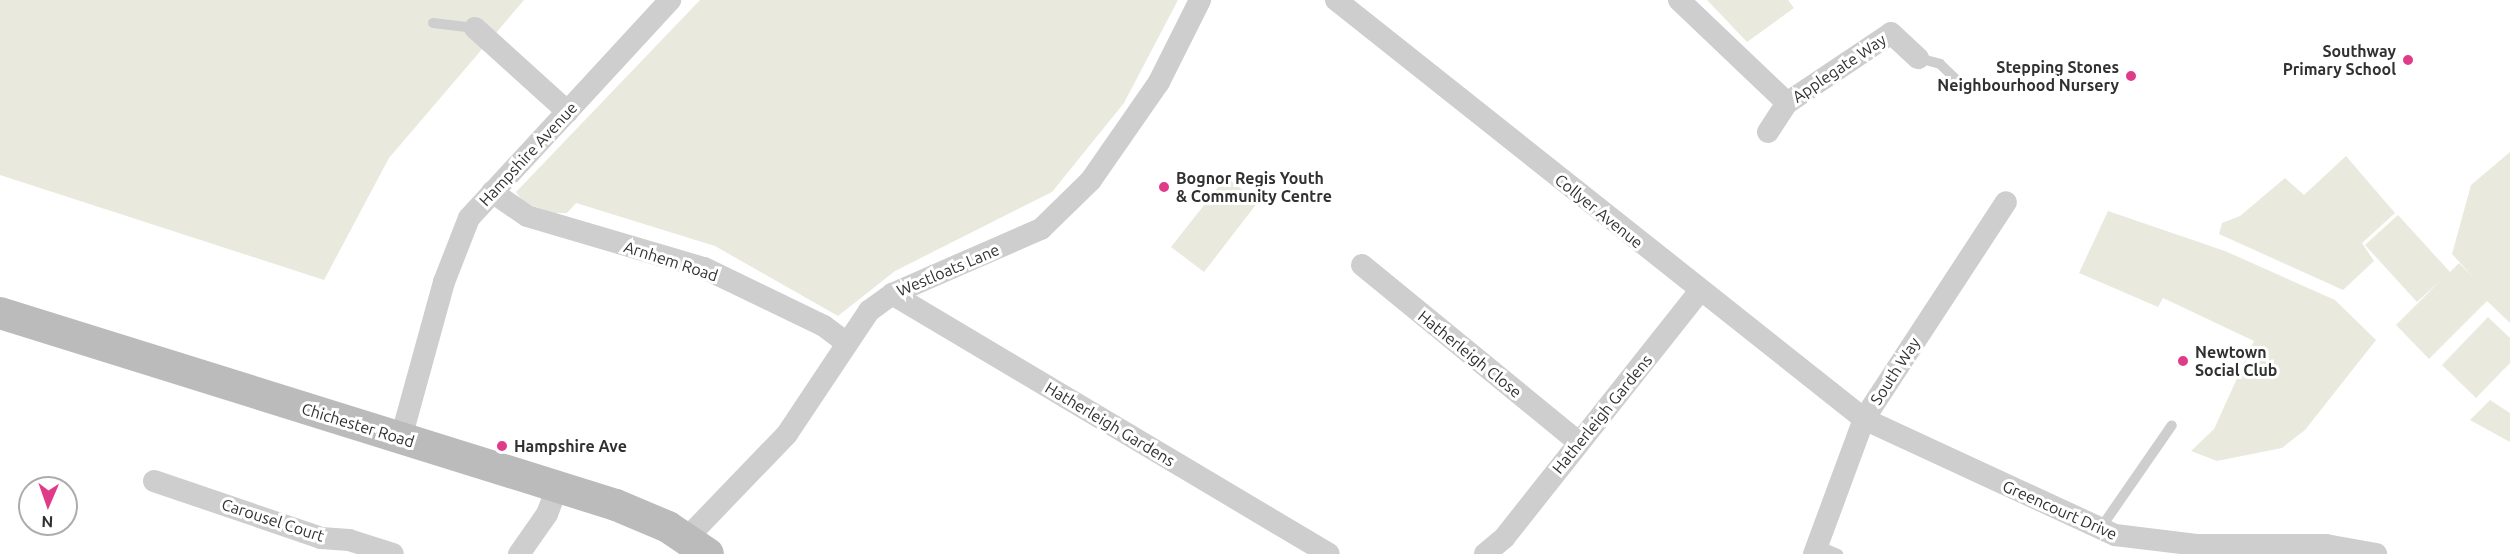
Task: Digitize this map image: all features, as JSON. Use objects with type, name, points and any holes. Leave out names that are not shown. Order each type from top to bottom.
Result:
[{"type":"main road","name":"Chichester Road","points":[[0,313],[616,505],[697,546]]},
{"type":"street","name":"Hampshire Avenue","points":[[401,438],[444,282],[469,218],[670,0]]},
{"type":"street","name":"Westloats Lane","points":[[697,546],[787,434],[845,342],[869,311],[892,294],[1041,229],[1091,180],[1142,110],[1200,0]]},
{"type":"street","name":"Collyer Avenue","points":[[1336,0],[1864,419]]},
{"type":"street","name":"Applegate Way","points":[[1679,0],[1787,103]]},
{"type":"street","points":[[475,28],[568,112]]},
{"type":"street","name":"Applegate Way","points":[[1768,132],[1787,103],[1891,33],[1918,58]]},
{"type":"street","name":"Arnhem Road","points":[[492,192],[527,216],[704,268],[824,326],[845,342]]},
{"type":"street","name":"South Way","points":[[1815,550],[1864,419],[2006,202]]},
{"type":"street","name":"Hatherleigh Close","points":[[1362,265],[1578,442]]},
{"type":"street","name":"Hatherleigh Gardens","points":[[1485,554],[1508,546],[1578,442],[1700,291]]},
{"type":"street","name":"Hatherleigh Gardens","points":[[892,294],[1329,554]]},
{"type":"street","name":"Greencourt Drive","points":[[1864,419],[2100,529],[2136,541],[2326,545],[2376,554]]},
{"type":"street","name":"Carousel Court","points":[[154,481],[321,538],[349,540],[393,554]]},
{"type":"street","points":[[519,554],[547,514],[558,486]]},
{"type":"lane","points":[[433,23],[475,28]]},
{"type":"lane","points":[[1918,58],[1940,64],[1967,90]]},
{"type":"lane","points":[[2100,529],[2172,425]]},
{"type":"lane","points":[[1815,550],[1838,554]]},
{"type":"shaded area","points":[[0,0],[524,0],[389,158],[324,280],[0,175]]},
{"type":"shaded area","points":[[700,0],[1178,0],[1124,103],[1052,192],[895,271],[838,316],[715,246],[576,203],[567,213],[554,213],[524,203],[516,192]]},
{"type":"shaded area","points":[[1707,0],[1788,0],[1794,8],[1747,42]]},
{"type":"shaded area","points":[[2510,152],[2510,323],[2487,301],[2429,359],[2396,325],[2441,280],[2417,302],[2365,245],[2398,215],[2450,272],[2459,263],[2474,278],[2452,254],[2471,185]]},
{"type":"shaded area","points":[[2346,156],[2395,213],[2362,243],[2374,261],[2343,290],[2219,234],[2222,223],[2240,216],[2285,178],[2304,195]]},
{"type":"shaded area","points":[[1226,177],[1258,202],[1204,272],[1171,247]]},
{"type":"shaded area","points":[[2108,211],[2225,251],[2335,300],[2376,340],[2305,430],[2282,448],[2217,461],[2191,451],[2214,429],[2254,341],[2163,298],[2158,307],[2079,273]]},
{"type":"shaded area","points":[[2488,317],[2510,338],[2510,363],[2476,398],[2442,365]]},
{"type":"shaded area","points":[[2490,400],[2510,413],[2510,442],[2470,420]]},
{"type":"place","name":"Southway Primary School","points":[[2408,60]]},
{"type":"place","name":"Stepping Stones Neighbourhood Nursery","points":[[2131,76]]},
{"type":"place","name":"Bognor Regis Youth & Community Centre","points":[[1164,187]]},
{"type":"place","name":"Newtown Social Club","points":[[2183,361]]},
{"type":"place","name":"Hampshire Ave","points":[[502,446]]}]
